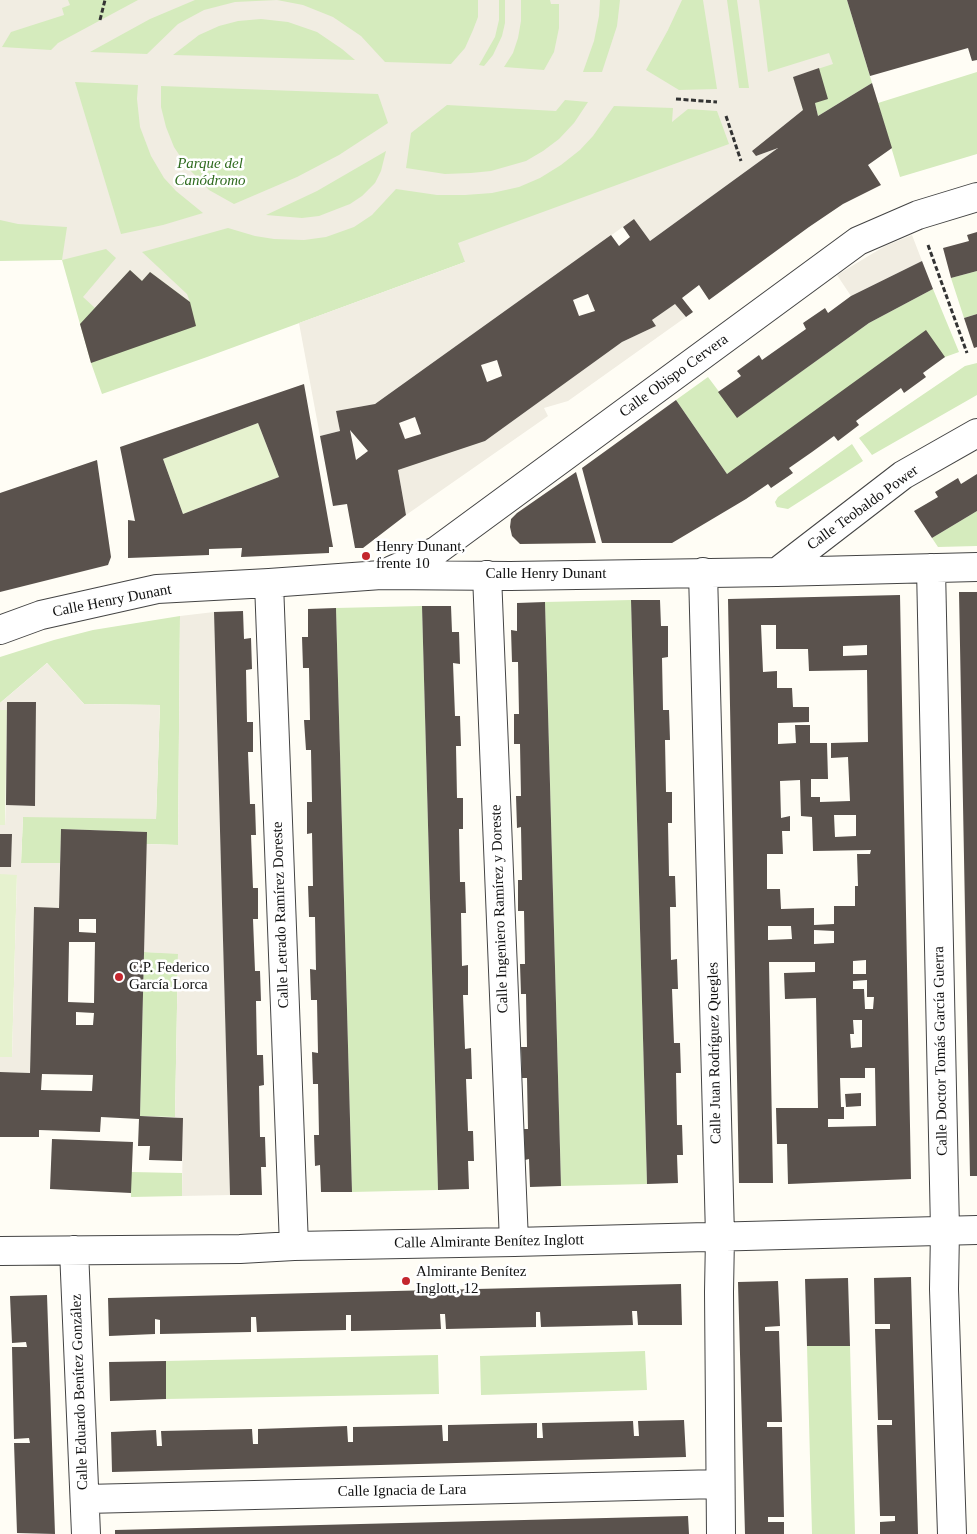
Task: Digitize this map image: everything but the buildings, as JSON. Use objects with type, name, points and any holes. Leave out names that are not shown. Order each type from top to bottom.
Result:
[{"type":"street","name":"Calle Obispo Cervera","points":[[381,575],[436,551],[858,241],[918,214],[977,197]]},
{"type":"street","name":"Calle Teobaldo Power","points":[[777,572],[903,475],[977,433]]},
{"type":"street","name":"Calle Henry Dunant","points":[[0,630],[41,615],[156,589],[381,575],[510,576],[977,567]]},
{"type":"street","name":"Calle Doctor Tomás García Guerra","points":[[931,568],[945,1230],[944,1289],[952,1534]]},
{"type":"street","name":"Calle Juan Rodríguez Quegles","points":[[703,572],[720,1236],[721,1534]]},
{"type":"street","name":"Calle Ingeniero Ramírez y Doreste","points":[[487,575],[514,1242]]},
{"type":"street","name":"Calle Letrado Ramírez Doreste","points":[[269,583],[294,1246]]},
{"type":"street","name":"Calle Almirante Benítez Inglott","points":[[0,1251],[240,1249],[294,1246],[977,1230]]},
{"type":"street","name":"Calle Eduardo Benítez González","points":[[74,1250],[86,1534]]},
{"type":"street","name":"Calle Ignacia de Lara","points":[[85,1498],[720,1484]]},
{"type":"path","points":[[100,20],[105,0]]},
{"type":"path","points":[[676,99],[717,102]]},
{"type":"path","points":[[726,116],[742,161]]},
{"type":"path","points":[[918,214],[966,353]]},
{"type":"green space","name":"Parque del Canódromo","points":[[0,0],[847,0],[872,83],[818,116],[815,103],[819,68],[793,76],[803,110],[753,151],[465,262],[102,394],[91,363],[62,260],[0,261]]},
{"type":"green space","points":[[977,72],[977,154],[900,177],[878,103]]},
{"type":"green space","points":[[977,271],[977,314],[964,318],[951,278]]},
{"type":"green space","points":[[933,289],[959,352],[945,357],[727,474],[676,400],[708,377],[738,417],[869,323]]},
{"type":"green space","points":[[977,363],[977,395],[872,455],[859,438],[965,366]]},
{"type":"green space","points":[[258,423],[279,477],[183,514],[163,459]]},
{"type":"green space","points":[[852,444],[863,461],[788,509],[777,507],[775,502],[778,497]]},
{"type":"green space","points":[[977,511],[977,546],[938,547],[932,538]]},
{"type":"green space","points":[[631,600],[647,1184],[561,1186],[545,602]]},
{"type":"green space","points":[[422,606],[438,1190],[352,1192],[336,608]]},
{"type":"green space","points":[[180,616],[178,845],[146,844],[146,832],[61,829],[60,863],[21,863],[23,816],[156,818],[160,705],[84,704],[47,663],[0,703],[0,657],[93,630]]},
{"type":"green space","points":[[0,710],[7,710],[5,825],[0,825]]},
{"type":"green space","points":[[0,874],[17,874],[12,1057],[0,1057]]},
{"type":"green space","points":[[144,952],[178,953],[175,1117],[140,1116]]},
{"type":"green space","points":[[131,1172],[182,1173],[182,1196],[131,1197]]},
{"type":"green space","points":[[807,1346],[850,1346],[855,1534],[812,1534]]},
{"type":"green space","points":[[645,1351],[647,1390],[481,1395],[480,1356]]},
{"type":"green space","points":[[438,1355],[439,1394],[166,1399],[166,1361]]},
{"type":"shaded area","points":[[0,0],[68,0],[70,5],[62,8],[64,15],[11,32],[2,47],[51,50],[58,43],[138,0],[195,0],[150,19],[90,52],[147,54],[178,24],[204,10],[235,2],[277,0],[303,5],[333,17],[361,36],[385,62],[451,64],[465,48],[473,30],[478,17],[478,0],[499,0],[499,20],[495,37],[479,65],[484,66],[493,55],[502,36],[505,23],[505,0],[521,0],[521,21],[518,38],[513,53],[504,67],[544,70],[554,52],[559,28],[559,4],[551,4],[550,0],[600,0],[594,41],[583,72],[602,72],[617,26],[620,0],[682,0],[646,70],[679,90],[717,89],[703,0],[727,0],[739,88],[749,88],[737,0],[759,0],[768,72],[829,53],[833,64],[793,77],[803,110],[756,156],[778,148],[650,241],[634,219],[375,404],[336,411],[340,431],[320,436],[299,323],[465,262],[458,243],[729,144],[717,111],[688,109],[672,122],[673,108],[614,106],[593,136],[580,150],[540,178],[519,187],[492,193],[465,195],[437,195],[396,189],[372,215],[354,227],[326,237],[304,240],[274,239],[255,236],[228,228],[142,252],[187,294],[190,302],[150,272],[142,281],[130,270],[95,308],[83,297],[116,258],[106,249],[62,260],[67,227],[18,224],[0,220]],"holes":[[[261,19],[288,22],[317,32],[355,60],[173,55],[199,35],[219,26],[238,21]],[[75,82],[138,85],[137,99],[140,127],[151,156],[164,178],[176,191],[203,213],[163,225],[121,234]],[[161,86],[378,94],[388,123],[339,155],[297,177],[234,204],[209,190],[188,168],[174,147],[161,107]],[[565,100],[588,102],[574,123],[559,139],[526,161],[491,171],[471,173],[445,174],[406,168],[411,133],[447,105],[556,111]],[[386,151],[381,171],[375,183],[362,196],[350,204],[319,216],[302,218],[266,215],[317,191]]]},
{"type":"shaded area","points":[[912,235],[922,261],[851,296],[837,275],[885,246]]},
{"type":"shaded area","points":[[675,304],[686,317],[568,401],[544,408],[548,416],[406,515],[398,470],[485,441],[622,342],[656,326],[652,320]]},
{"type":"shaded area","points":[[214,612],[230,1195],[182,1196],[183,1118],[175,1117],[178,954],[144,952],[146,844],[178,845],[180,616]]},
{"type":"shaded area","points":[[47,663],[84,704],[160,705],[156,819],[23,817],[21,863],[60,863],[59,908],[34,908],[30,1073],[0,1072],[0,1057],[12,1057],[17,875],[0,874],[0,867],[11,867],[12,834],[0,834],[0,825],[5,825],[6,805],[35,806],[36,703],[7,702],[7,710],[0,710],[0,703]]},
{"type":"place","name":"Henry Dunant, frente 10","points":[[366,556]]},
{"type":"place","name":"C.P. Federico García Lorca","points":[[119,977]]},
{"type":"place","name":"Almirante Benítez Inglott, 12","points":[[406,1281]]}]
